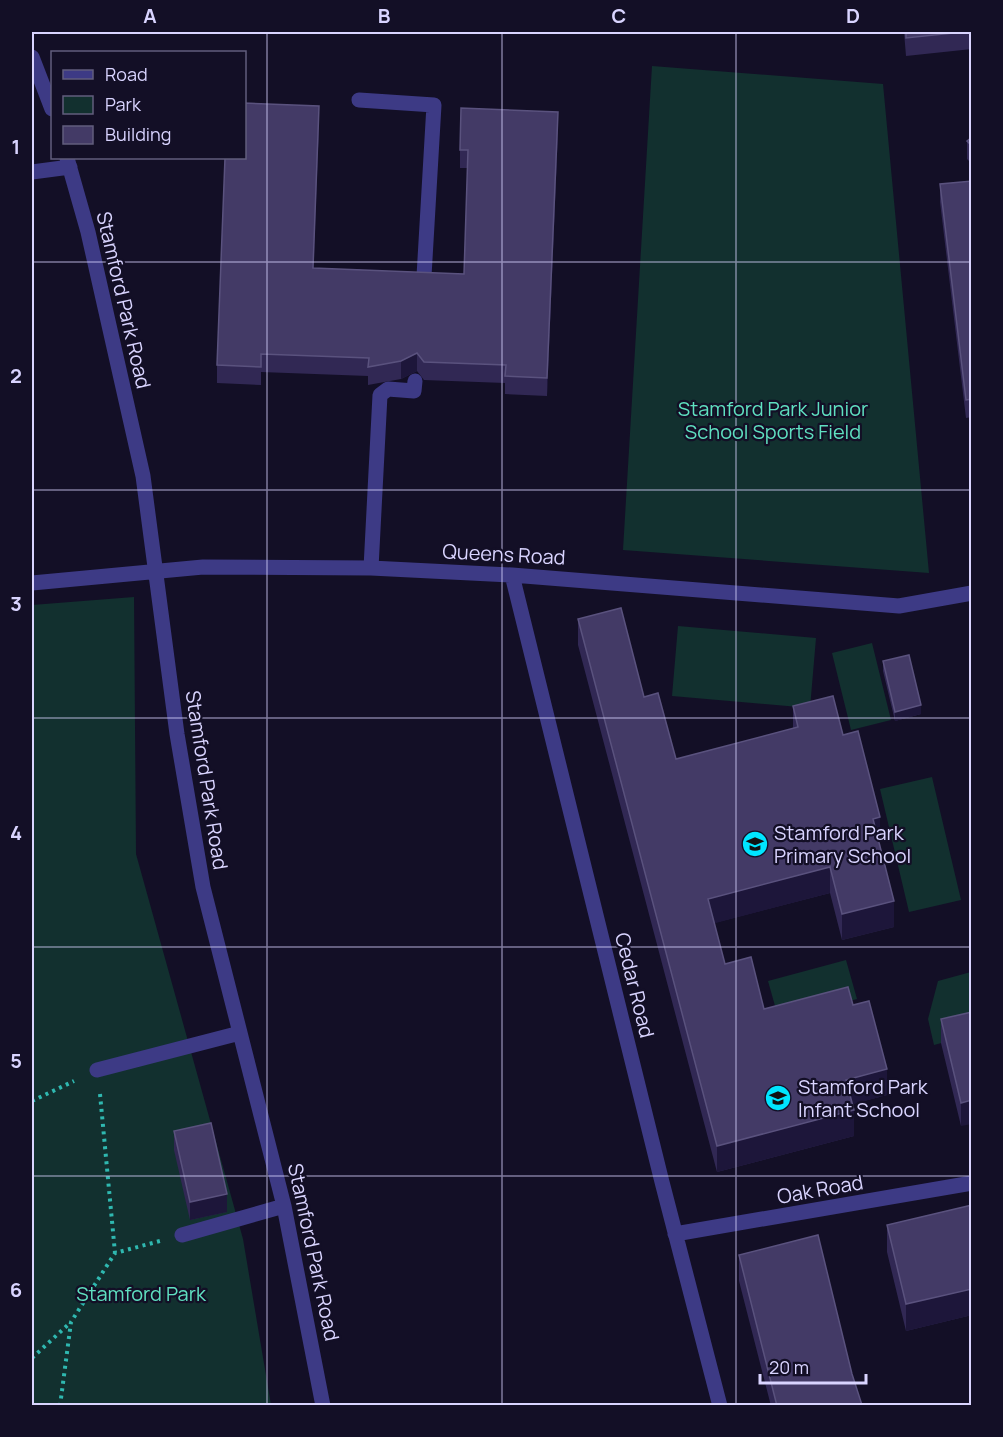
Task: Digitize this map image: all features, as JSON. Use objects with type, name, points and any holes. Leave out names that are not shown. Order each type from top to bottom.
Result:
[{"type":"street","points":[[32,57],[51,106]]},
{"type":"street","points":[[359,100],[434,105],[424,276]]},
{"type":"street","points":[[32,172],[69,162]]},
{"type":"street","name":"Stamford Park Road","points":[[69,162],[108,318],[143,476],[194,843],[284,1206],[323,1406]]},
{"type":"street","points":[[371,568],[380,395],[388,389],[414,391],[415,381]]},
{"type":"street","name":"Queens Road","points":[[32,583],[203,567],[371,568],[512,574],[899,606],[972,592]]},
{"type":"street","name":"Cedar Road","points":[[512,574],[675,1234],[720,1406]]},
{"type":"street","points":[[97,1070],[240,1033]]},
{"type":"street","name":"Oak Road","points":[[675,1234],[972,1184]]},
{"type":"street","points":[[182,1235],[284,1206]]},
{"type":"path","points":[[32,1101],[97,1070],[115,1253],[71,1322],[32,1358]]},
{"type":"path","points":[[115,1253],[182,1235]]},
{"type":"path","points":[[60,1406],[71,1322]]},
{"type":"green space","name":"Stamford Park Junior School Sports Field","points":[[652,66],[883,84],[929,573],[623,550]]},
{"type":"green space","name":"Stamford Park","points":[[134,597],[136,854],[243,1239],[271,1405],[32,1406],[32,605]]},
{"type":"green space","points":[[678,626],[816,638],[810,708],[672,696]]},
{"type":"green space","points":[[872,643],[891,720],[851,730],[832,653]]},
{"type":"green space","points":[[932,777],[961,900],[909,912],[880,789]]},
{"type":"green space","points":[[846,960],[857,999],[779,1020],[768,981]]},
{"type":"green space","points":[[971,972],[971,1035],[934,1045],[928,1019],[938,981]]},
{"type":"building","points":[[906,32],[963,32],[906,38]]},
{"type":"building","points":[[246,103],[319,106],[313,268],[464,274],[468,150],[460,150],[461,108],[558,112],[547,378],[505,376],[506,365],[424,362],[417,353],[401,361],[368,367],[369,358],[261,354],[261,367],[217,365],[225,159],[246,159]]},
{"type":"building","points":[[972,181],[972,399],[966,400],[940,184]]},
{"type":"building","points":[[621,608],[644,697],[658,693],[676,759],[798,727],[793,706],[833,696],[843,735],[858,731],[880,817],[873,819],[894,901],[842,914],[830,867],[708,899],[725,964],[751,957],[764,1009],[848,987],[853,1005],[869,1001],[887,1069],[846,1080],[854,1110],[717,1146],[578,619]]},
{"type":"building","points":[[909,655],[921,705],[895,712],[883,661]]},
{"type":"building","points":[[972,1012],[972,1100],[961,1103],[941,1019]]},
{"type":"building","points":[[211,1123],[227,1194],[190,1202],[174,1131]]},
{"type":"building","points":[[972,1205],[972,1289],[906,1304],[887,1225]]},
{"type":"building","points":[[818,1235],[852,1374],[862,1405],[860,1406],[777,1406],[739,1255]]},
{"type":"place","name":"Stamford Park Primary School","points":[[755,844]]},
{"type":"place","name":"Stamford Park Infant School","points":[[778,1098]]}]
